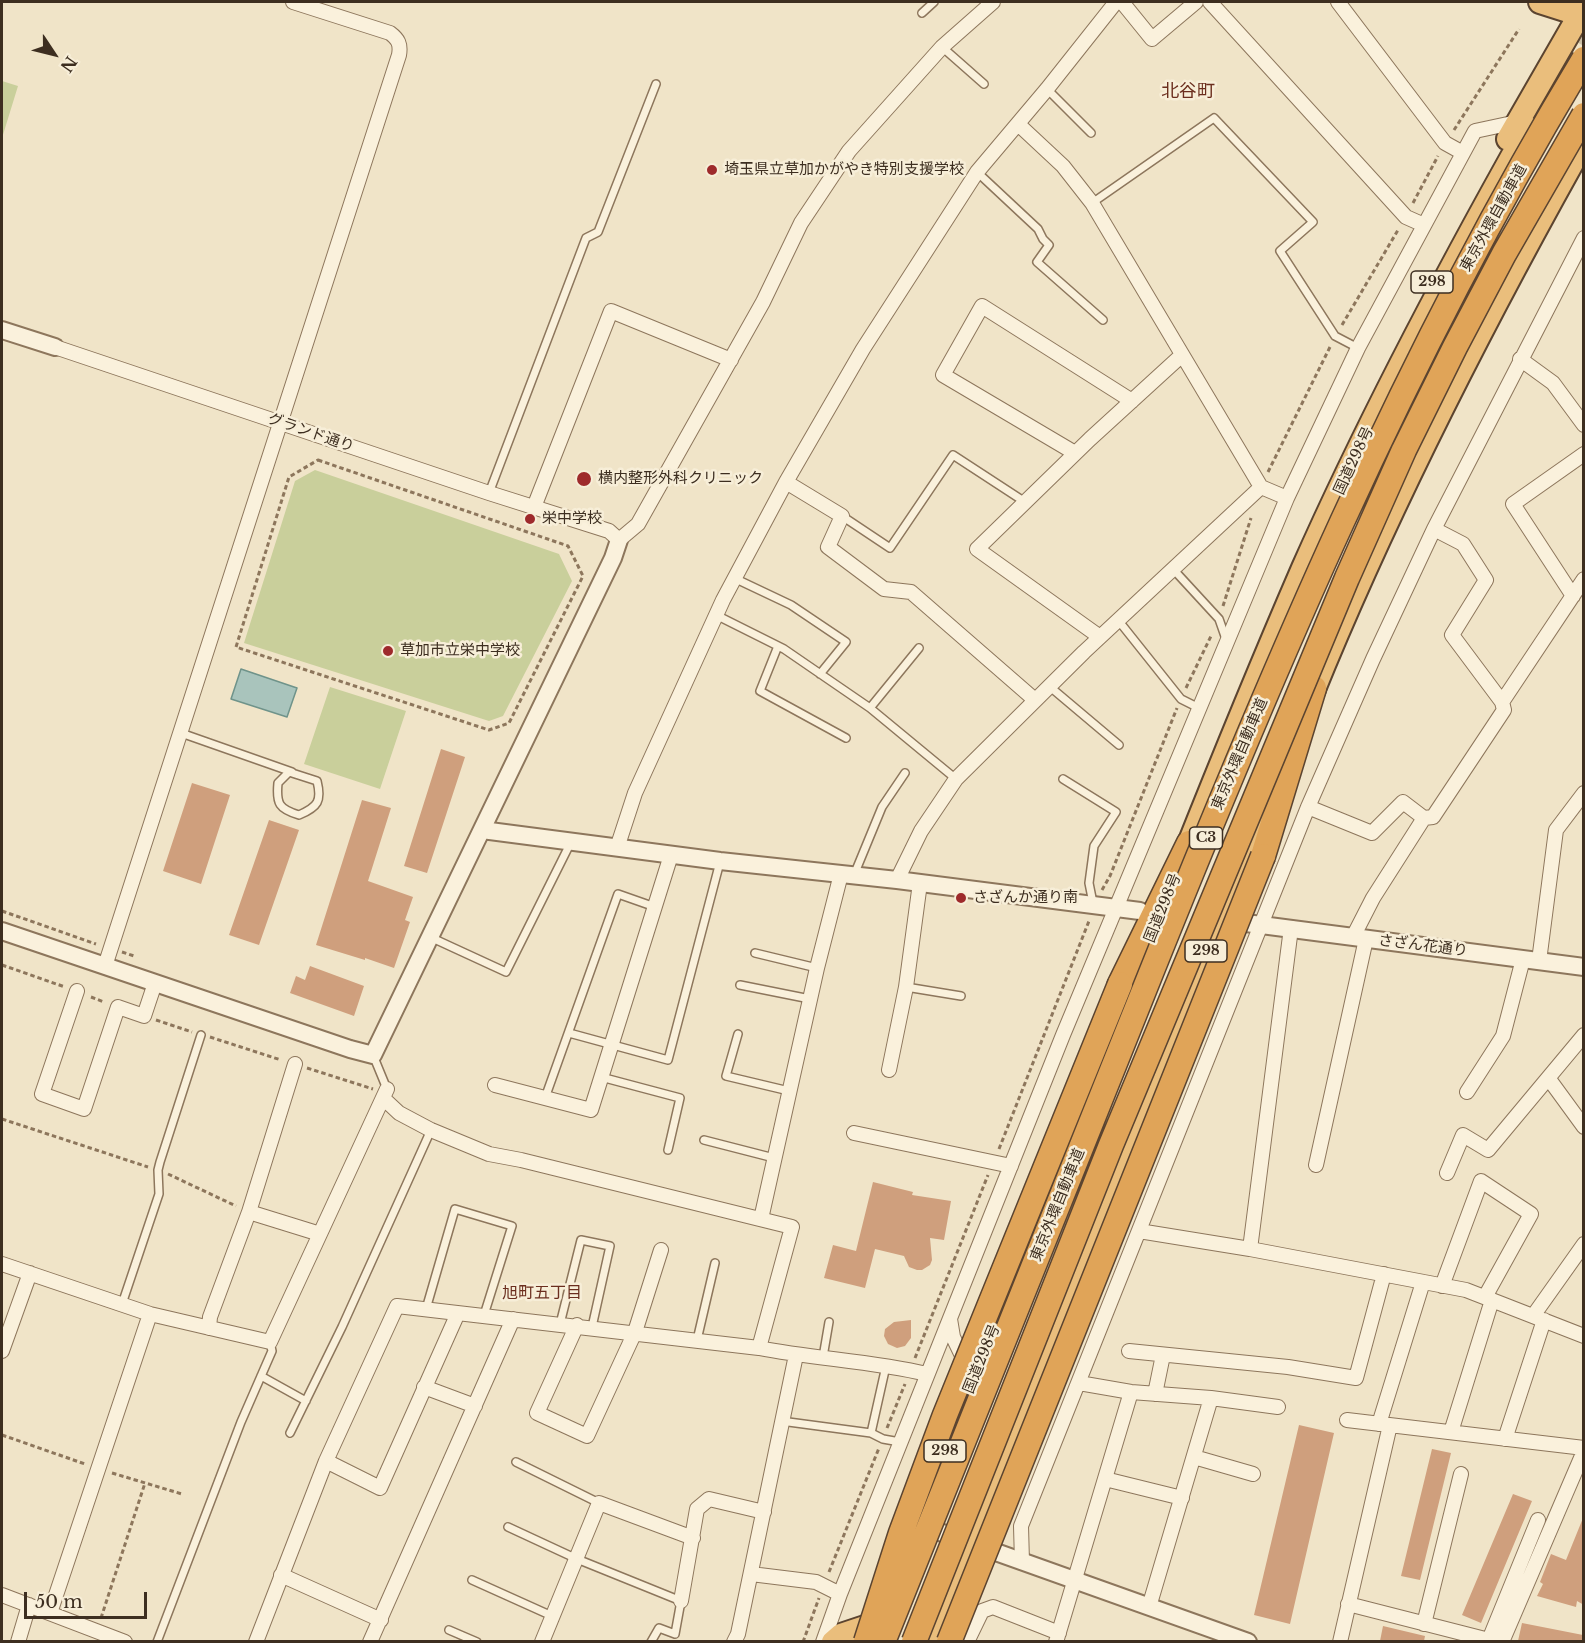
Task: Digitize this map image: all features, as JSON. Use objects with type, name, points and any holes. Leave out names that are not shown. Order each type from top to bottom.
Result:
[{"type":"highway","points":[[1540,2],[1582,13]]},
{"type":"highway","name":"298","points":[[1522,125],[1582,13]]},
{"type":"highway","name":"東京外環自動車道","points":[[874,1637],[1315,578],[1375,447],[1430,336],[1523,164],[1584,59]]},
{"type":"highway","name":"東京外環自動車道","points":[[931,1641],[1111,1145],[1347,578],[1404,450],[1455,347],[1504,255],[1584,115]]},
{"type":"highway","name":"国道298号","points":[[874,1637],[916,1523],[1189,843],[1304,567],[1344,461],[1391,360],[1522,125]]},
{"type":"highway","name":"298","points":[[931,1641],[1142,1108],[1355,592],[1420,476],[1473,366],[1582,158]]},
{"type":"highway","points":[[931,1641],[1263,856],[1314,688]]},
{"type":"highway","points":[[833,1641],[841,1635],[874,1637],[901,1533],[945,1414],[1120,984],[1189,843]]},
{"type":"street","points":[[105,966],[396,66],[400,47],[390,33],[293,2]]},
{"type":"street","points":[[617,848],[635,793],[734,578],[786,482],[863,349],[977,172],[1116,2]]},
{"type":"street","points":[[1122,2],[1152,39],[1196,2]]},
{"type":"street","points":[[1210,2],[1406,218],[1424,225]]},
{"type":"street","points":[[1338,2],[1445,143],[1463,153]]},
{"type":"street","points":[[2,931],[373,1055],[613,558],[619,540],[638,524],[763,302],[801,223],[849,151],[942,47],[985,4]]},
{"type":"street","points":[[1017,124],[1063,166],[1092,203],[1261,487],[1287,498]]},
{"type":"street","points":[[823,1641],[963,1281],[1115,908],[1287,498],[1358,348],[1475,131],[1522,125]]},
{"type":"street","points":[[1022,1562],[1021,1526],[1139,1232],[1254,924],[1434,529],[1520,359],[1578,262],[1584,238]]},
{"type":"street","points":[[1075,453],[944,375],[982,306],[1132,401]]},
{"type":"street","points":[[534,507],[611,311],[731,360]]},
{"type":"street","name":"グランド通り","points":[[2,330],[609,531],[619,540]]},
{"type":"street","points":[[1100,637],[977,549],[1075,453],[1182,355]]},
{"type":"street","points":[[1520,359],[1553,383],[1584,425]]},
{"type":"street","points":[[1573,596],[1513,504],[1584,454]]},
{"type":"street","points":[[786,482],[842,516],[828,547],[884,589],[911,592],[1035,700]]},
{"type":"street","points":[[897,880],[921,831],[956,779],[1100,637],[1261,487]]},
{"type":"street","points":[[1308,807],[1372,833],[1403,802],[1424,818],[1433,817],[1504,710],[1502,702],[1452,635],[1486,580],[1463,544],[1434,529]]},
{"type":"street","points":[[1502,702],[1584,579]]},
{"type":"street","points":[[1467,1092],[1503,1036],[1531,960],[1556,830],[1584,794]]},
{"type":"street","points":[[1316,1165],[1359,938],[1373,898],[1424,818]]},
{"type":"street","points":[[482,830],[1140,911]]},
{"type":"street","points":[[495,1085],[591,1110],[671,855]]},
{"type":"street","points":[[761,1219],[817,968],[847,875]]},
{"type":"street","points":[[889,1070],[906,987],[920,883]]},
{"type":"street","name":"さざん花通り","points":[[1254,924],[1584,967]]},
{"type":"street","points":[[1250,1249],[1291,928]]},
{"type":"street","points":[[77,992],[42,1094],[84,1109],[118,1007],[144,1016],[155,983]]},
{"type":"street","points":[[1447,1173],[1462,1135],[1488,1150],[1584,1035]]},
{"type":"street","points":[[209,1328],[210,1317],[249,1212],[295,1064]]},
{"type":"street","points":[[1549,1079],[1584,1127]]},
{"type":"street","points":[[385,1093],[399,1113],[431,1130],[489,1154],[792,1227],[759,1348]]},
{"type":"street","points":[[2,1264],[150,1314],[270,1342],[385,1093]]},
{"type":"street","points":[[854,1133],[1011,1166]]},
{"type":"street","points":[[1442,1286],[1481,1181],[1531,1214],[1488,1299],[1451,1432]]},
{"type":"street","points":[[249,1212],[320,1234]]},
{"type":"street","points":[[1139,1232],[1250,1249],[1466,1290],[1539,1318],[1581,1330]]},
{"type":"street","points":[[1505,1439],[1539,1318],[1584,1244]]},
{"type":"street","points":[[578,1326],[537,1413],[587,1436],[635,1332],[661,1250]]},
{"type":"street","points":[[2,1351],[30,1273]]},
{"type":"street","points":[[1129,1351],[1288,1367],[1356,1378],[1384,1274]]},
{"type":"street","points":[[1340,1641],[1384,1424],[1423,1282]]},
{"type":"street","points":[[256,1641],[326,1461],[397,1306],[635,1332],[759,1348],[796,1356],[886,1366],[927,1374]]},
{"type":"street","points":[[326,1461],[380,1488],[458,1312]]},
{"type":"street","points":[[50,1613],[150,1314]]},
{"type":"street","points":[[370,1641],[513,1319]]},
{"type":"street","points":[[950,1319],[953,1337],[975,1379]]},
{"type":"street","points":[[1155,1394],[1163,1355]]},
{"type":"street","points":[[734,1641],[738,1634],[796,1356]]},
{"type":"street","points":[[1079,1383],[1131,1392],[1212,1398],[1278,1407]]},
{"type":"street","points":[[424,1387],[475,1406]]},
{"type":"street","points":[[967,1641],[982,1611],[993,1607],[1058,1637],[1131,1392]]},
{"type":"street","points":[[1149,1607],[1212,1398]]},
{"type":"street","points":[[1347,1420],[1584,1449],[1502,1641]]},
{"type":"street","points":[[1006,1452],[1058,1430]]},
{"type":"street","points":[[1194,1457],[1253,1474]]},
{"type":"street","points":[[1424,1624],[1461,1474]]},
{"type":"street","points":[[1105,1479],[1182,1498]]},
{"type":"street","points":[[681,1600],[697,1509],[709,1499],[764,1512]]},
{"type":"street","points":[[542,1641],[599,1503],[693,1538]]},
{"type":"street","points":[[1348,1604],[1490,1640],[1538,1520]]},
{"type":"street","points":[[916,1523],[1073,1581],[1248,1641]]},
{"type":"street","points":[[751,1574],[816,1582],[840,1594]]},
{"type":"street","points":[[281,1575],[381,1620]]},
{"type":"street","points":[[2,1595],[125,1641]]},
{"type":"street","points":[[18,1641],[29,1605]]},
{"type":"lane","points":[[922,13],[934,2]]},
{"type":"lane","points":[[942,47],[984,84]]},
{"type":"lane","points":[[489,493],[586,238],[598,232],[656,84]]},
{"type":"lane","points":[[1047,89],[1091,133]]},
{"type":"lane","points":[[1092,203],[1214,118],[1313,222],[1280,251],[1335,336],[1358,348]]},
{"type":"lane","points":[[977,172],[1038,229],[1049,245],[1037,262],[1103,320]]},
{"type":"lane","points":[[842,516],[890,548],[953,455],[1025,502]]},
{"type":"lane","points":[[1173,569],[1219,618],[1227,642]]},
{"type":"lane","points":[[734,578],[790,605],[846,642],[819,674]]},
{"type":"lane","points":[[716,615],[778,646],[870,708],[956,779]]},
{"type":"lane","points":[[1118,620],[1181,699],[1198,708]]},
{"type":"lane","points":[[778,646],[760,691],[846,738]]},
{"type":"lane","points":[[870,708],[919,648]]},
{"type":"lane","points":[[1049,686],[1119,745]]},
{"type":"lane","points":[[181,733],[303,776],[317,781],[320,796],[313,809],[299,815],[285,811],[276,798],[278,783],[289,772],[303,776]]},
{"type":"lane","points":[[847,875],[882,807],[906,773]]},
{"type":"lane","points":[[1064,778],[1116,812],[1094,846],[1089,883],[1094,905]]},
{"type":"lane","points":[[430,937],[506,972],[571,841]]},
{"type":"lane","points":[[569,1033],[668,1060],[720,861]]},
{"type":"lane","points":[[544,1098],[618,894],[655,907]]},
{"type":"lane","points":[[754,953],[817,968]]},
{"type":"lane","points":[[740,985],[810,999]]},
{"type":"lane","points":[[906,987],[961,996]]},
{"type":"lane","points":[[738,1034],[726,1076],[789,1091]]},
{"type":"lane","points":[[122,1304],[159,1194],[158,1170],[201,1035]]},
{"type":"lane","points":[[373,1055],[385,1093]]},
{"type":"lane","points":[[602,1077],[680,1098],[668,1150]]},
{"type":"lane","points":[[290,1433],[342,1327],[431,1130]]},
{"type":"lane","points":[[704,1140],[774,1158]]},
{"type":"lane","points":[[426,1309],[455,1209],[512,1226],[484,1315]]},
{"type":"lane","points":[[560,1324],[581,1240],[610,1246],[592,1327]]},
{"type":"lane","points":[[697,1340],[715,1263]]},
{"type":"lane","points":[[823,1358],[830,1322]]},
{"type":"lane","points":[[157,1641],[241,1422],[272,1351],[270,1342]]},
{"type":"lane","points":[[870,1433],[886,1366]]},
{"type":"lane","points":[[261,1376],[306,1401]]},
{"type":"lane","points":[[781,1421],[870,1433],[883,1439],[900,1442]]},
{"type":"lane","points":[[516,1462],[599,1503]]},
{"type":"lane","points":[[508,1527],[577,1559],[681,1600],[675,1634],[659,1628],[651,1641]]},
{"type":"lane","points":[[472,1580],[552,1616]]},
{"type":"lane","points":[[449,1630],[477,1641]]},
{"type":"path","points":[[318,460],[568,546],[583,576],[509,723],[489,730],[236,647],[290,477],[318,460]]},
{"type":"path","points":[[2,911],[134,956]]},
{"type":"path","points":[[2,1119],[158,1170],[249,1212]]},
{"type":"path","points":[[97,1631],[145,1483]]},
{"type":"green space","points":[[2,81],[18,86],[2,138]]},
{"type":"green space","points":[[315,470],[559,554],[572,581],[503,716],[489,721],[244,643],[295,481]]},
{"type":"green space","points":[[330,687],[406,711],[380,789],[304,764]]},
{"type":"water","points":[[241,669],[297,688],[287,717],[231,699]]},
{"type":"building","points":[[441,749],[465,757],[427,873],[404,866]]},
{"type":"building","points":[[192,783],[230,795],[201,884],[163,871]]},
{"type":"building","points":[[362,800],[391,808],[368,881],[413,897],[405,920],[410,922],[394,968],[316,945]]},
{"type":"building","points":[[269,820],[299,830],[259,945],[229,935]]},
{"type":"building","points":[[310,966],[364,986],[354,1016],[290,993],[296,976],[305,980]]},
{"type":"building","points":[[873,1182],[913,1192],[912,1195],[951,1201],[944,1240],[930,1238],[932,1260],[930,1265],[922,1270],[909,1267],[904,1256],[875,1249],[865,1288],[824,1278],[833,1245],[856,1251]]},
{"type":"building","points":[[911,1320],[911,1338],[905,1346],[897,1348],[888,1344],[884,1336],[885,1329],[894,1322]]},
{"type":"building","points":[[1299,1425],[1334,1433],[1290,1624],[1254,1615]]},
{"type":"building","points":[[1432,1449],[1451,1453],[1420,1580],[1401,1576]]},
{"type":"building","points":[[1513,1494],[1532,1501],[1481,1623],[1462,1615]]},
{"type":"building","points":[[1583,1518],[1584,1605],[1577,1601],[1576,1607],[1537,1596],[1543,1584],[1540,1582],[1551,1554],[1566,1560]]},
{"type":"building","points":[[1522,1623],[1583,1635],[1582,1641],[1518,1641]]},
{"type":"building","points":[[1383,1626],[1425,1636],[1424,1641],[1380,1641]]},
{"type":"tunnel","points":[[1528,128],[1584,33]]},
{"type":"place","name":"埼玉県立草加かがやき特別支援学校","points":[[712,170]]},
{"type":"place","name":"横内整形外科クリニック","points":[[584,479]]},
{"type":"place","name":"栄中学校","points":[[530,519]]},
{"type":"place","name":"草加市立栄中学校","points":[[388,651]]},
{"type":"place","name":"さざんか通り南","points":[[961,898]]},
{"type":"district","name":"北谷町","points":[[1188,92]]},
{"type":"district","name":"旭町五丁目","points":[[542,1293]]}]
